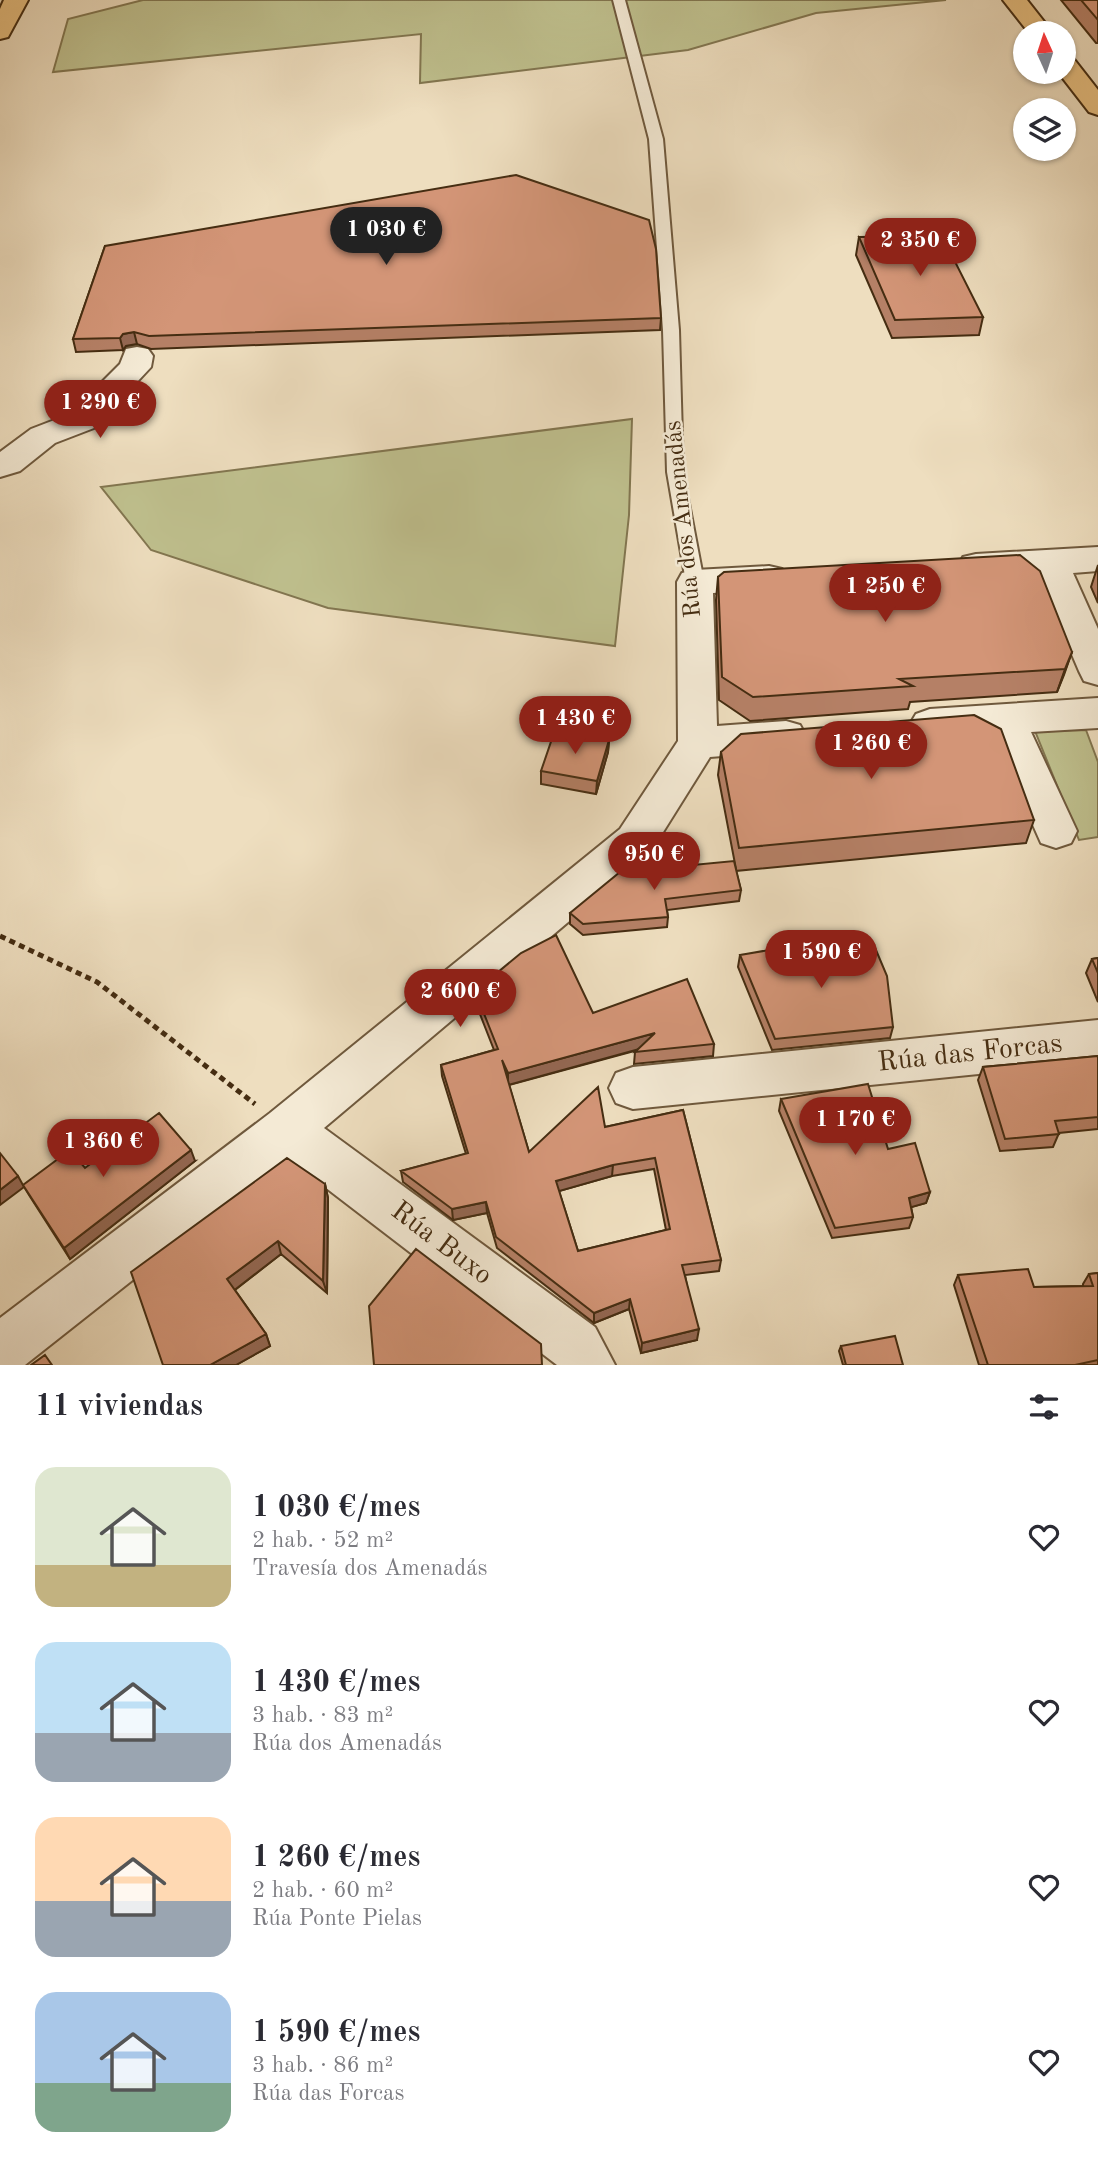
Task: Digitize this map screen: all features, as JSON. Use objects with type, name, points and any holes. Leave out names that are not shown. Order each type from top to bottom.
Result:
[{"type":"main road","points":[[0,32],[16,0]]},
{"type":"main road","points":[[1015,0],[1032,21]]},
{"type":"main road","points":[[1076,79],[1098,107]]},
{"type":"street","points":[[0,466],[8,463],[43,436],[82,421],[135,367],[137,356]]},
{"type":"street","points":[[941,568],[1098,559]]},
{"type":"street","points":[[1050,562],[1098,671]]},
{"type":"street","points":[[695,582],[804,576]]},
{"type":"street","name":"Rúa dos Amenadás","points":[[695,582],[698,743]]},
{"type":"street","points":[[898,726],[1098,713]]},
{"type":"street","points":[[1005,718],[1056,831]]},
{"type":"street","points":[[0,1351],[287,1129],[635,841],[698,743],[818,733]]},
{"type":"street","name":"Rúa das Forcas","points":[[633,1088],[1098,1041]]},
{"type":"street","name":"Rúa Buxo","points":[[287,1129],[576,1346],[588,1365]]},
{"type":"lane","name":"Rúa dos Amenadás","points":[[620,0],[656,139],[671,330],[675,472],[695,582]]},
{"type":"path","points":[[0,936],[97,982],[287,1129]]},
{"type":"green space","points":[[143,0],[946,0],[816,13],[688,50],[420,83],[421,34],[53,72],[68,19]]},
{"type":"green space","points":[[632,419],[629,515],[615,646],[328,608],[151,550],[101,487]]},
{"type":"green space","points":[[1086,730],[1098,762],[1098,837],[1079,840],[1035,731]]},
{"type":"building","points":[[1081,0],[1098,0],[1098,20]]},
{"type":"building","points":[[516,175],[649,220],[656,249],[661,318],[149,336],[134,332],[123,334],[120,338],[73,339],[105,246]]},
{"type":"building","points":[[942,236],[983,317],[895,320],[859,237]]},
{"type":"building","points":[[1020,555],[1040,571],[1072,652],[1065,669],[899,679],[913,686],[753,697],[722,677],[718,577],[724,572]]},
{"type":"building","points":[[974,715],[1001,729],[1034,820],[739,848],[721,752],[741,734]]},
{"type":"building","points":[[555,730],[609,740],[597,781],[541,771]]},
{"type":"building","points":[[734,861],[741,890],[665,899],[668,917],[583,924],[570,913],[620,872]]},
{"type":"building","points":[[556,935],[593,1013],[687,979],[714,1044],[635,1052],[655,1033],[508,1073],[502,1060],[529,1152],[598,1087],[605,1127],[683,1110],[721,1260],[682,1265],[699,1329],[642,1343],[630,1299],[594,1313],[496,1237],[486,1202],[452,1209],[401,1171],[468,1153],[441,1065],[498,1049],[475,991],[521,953]],"holes":[[[655,1158],[670,1229],[578,1251],[556,1181],[613,1165]]]},
{"type":"building","points":[[873,943],[887,976],[893,1027],[775,1039],[740,955],[775,949],[777,954]]},
{"type":"building","points":[[1098,958],[1098,973],[1092,959]]},
{"type":"building","points":[[1098,1056],[1098,1117],[1055,1121],[1059,1134],[1005,1139],[983,1067]]},
{"type":"building","points":[[868,1084],[888,1149],[915,1143],[930,1192],[909,1198],[913,1217],[835,1228],[781,1099]]},
{"type":"building","points":[[159,1113],[191,1150],[64,1248],[23,1185],[70,1150],[85,1168]]},
{"type":"building","points":[[0,1153],[18,1176],[0,1190]]},
{"type":"building","points":[[287,1158],[325,1184],[323,1281],[278,1241],[227,1279],[266,1334],[210,1365],[163,1365],[131,1272]]},
{"type":"building","points":[[416,1249],[541,1344],[542,1365],[374,1365],[369,1306]]},
{"type":"building","points":[[1028,1269],[1034,1287],[1093,1286],[1089,1274],[1098,1273],[1098,1360],[1075,1365],[988,1365],[958,1275]]},
{"type":"building","points":[[895,1336],[903,1365],[846,1365],[841,1346]]},
{"type":"building","points":[[45,1355],[52,1365],[31,1365]]}]
